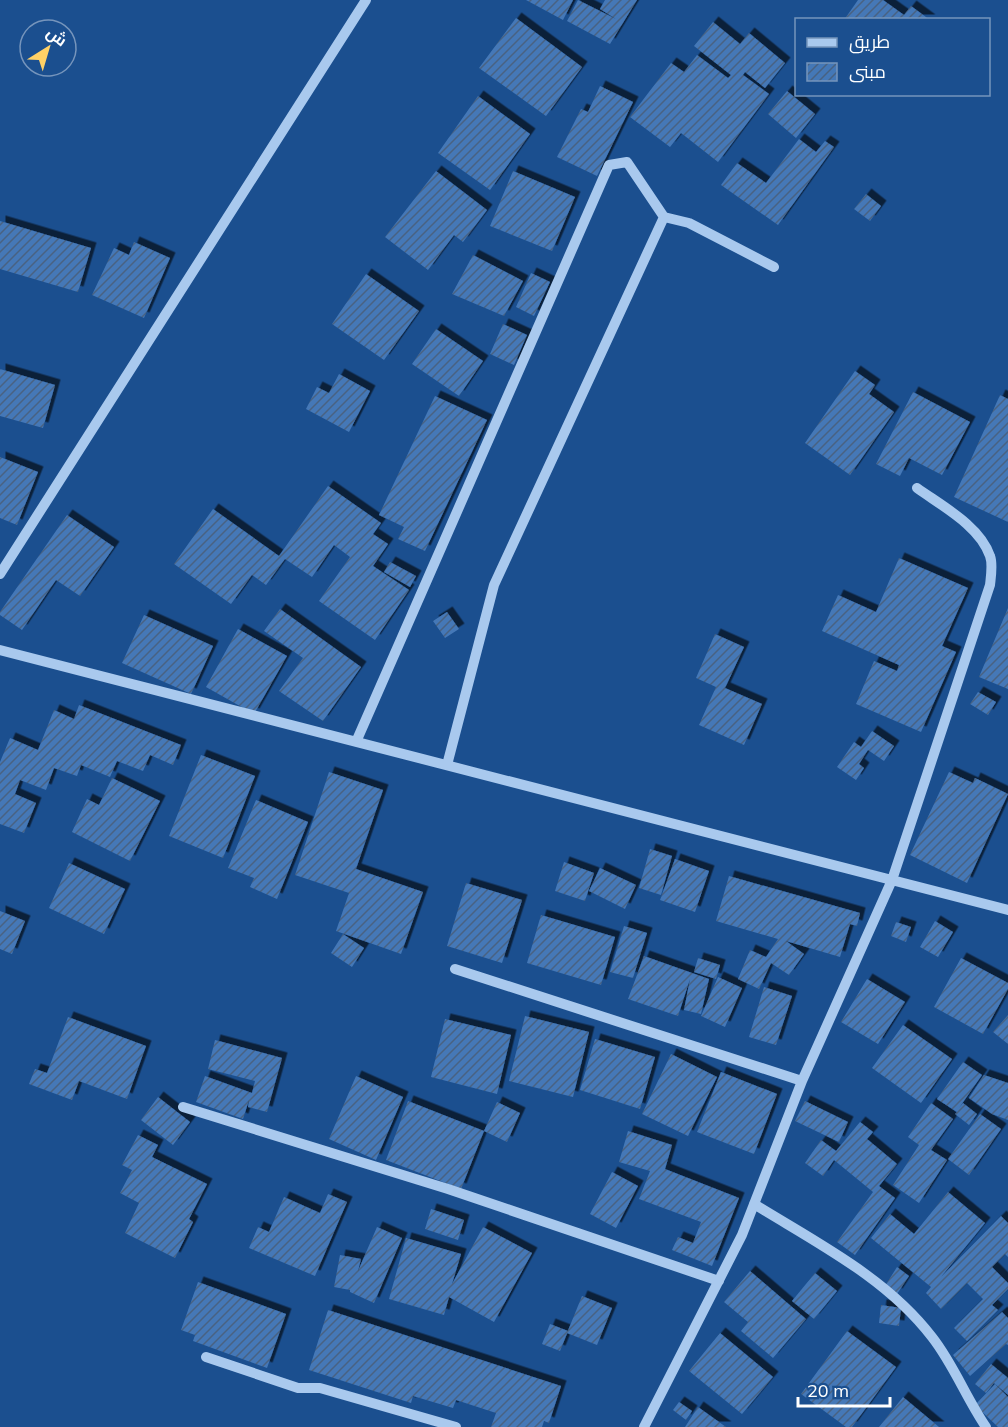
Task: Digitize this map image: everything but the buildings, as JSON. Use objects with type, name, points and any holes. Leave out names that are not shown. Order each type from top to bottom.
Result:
[{"type":"street","points":[[0,574],[366,0]]},
{"type":"street","points":[[356,742],[609,165],[627,162],[664,217],[689,223],[774,267]]},
{"type":"street","points":[[447,765],[494,585],[664,217]]},
{"type":"street","points":[[644,1427],[742,1235],[802,1081],[892,880],[990,585],[992,558],[983,540],[959,518],[917,488]]},
{"type":"street","points":[[0,650],[892,880],[1007,906]]},
{"type":"street","points":[[455,969],[802,1081]]},
{"type":"street","points":[[183,1107],[448,1189],[719,1281]]},
{"type":"street","points":[[754,1204],[843,1259],[900,1299],[933,1337],[986,1427]]},
{"type":"street","points":[[206,1357],[298,1388],[320,1388],[456,1427]]}]
